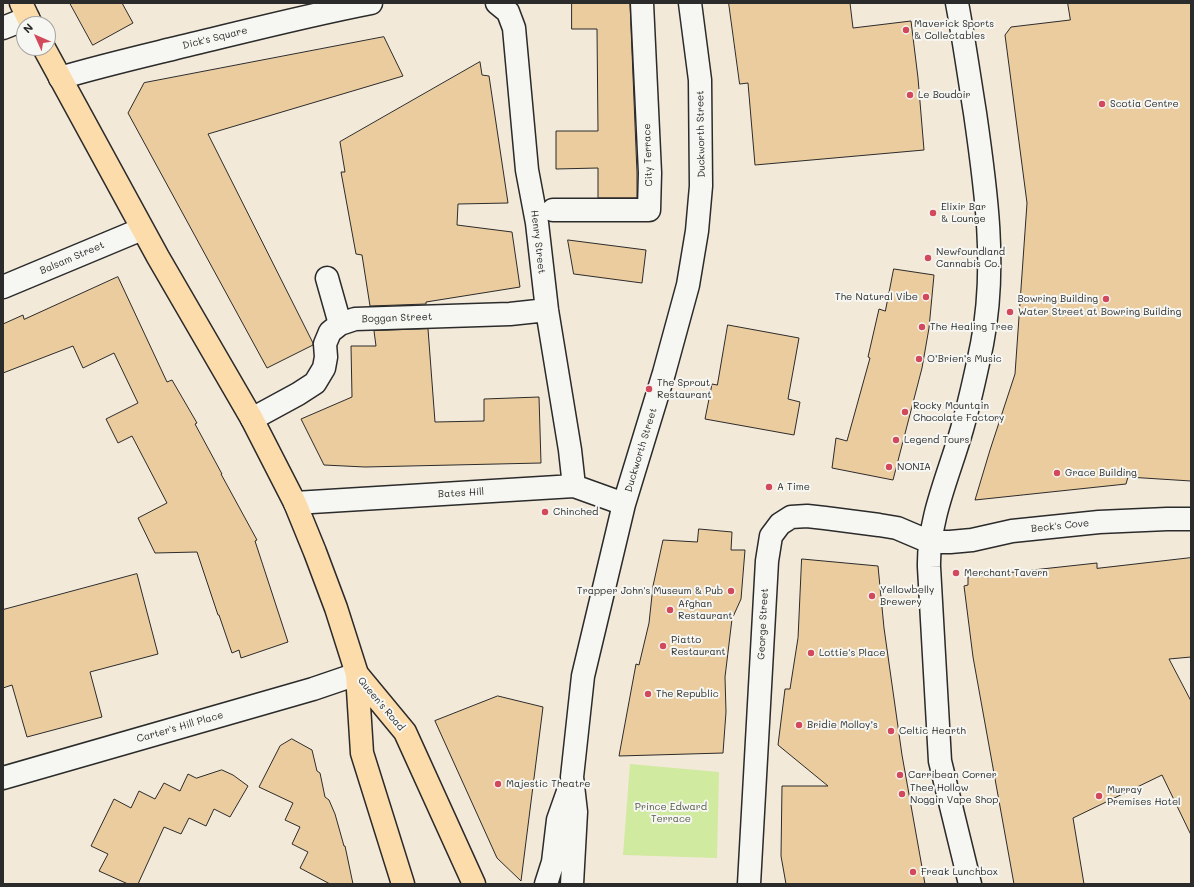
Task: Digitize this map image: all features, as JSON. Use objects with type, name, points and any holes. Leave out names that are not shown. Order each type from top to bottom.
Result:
[{"type":"main road","points":[[48,56],[142,229],[252,419],[295,503],[336,608],[357,674]]},
{"type":"main road","name":"Queen's Road","points":[[357,674],[362,754],[403,884]]},
{"type":"main road","name":"Queen's Road","points":[[357,674],[405,732],[474,884]]},
{"type":"street","name":"Dick's Square","points":[[60,78],[109,64],[248,30],[320,13],[372,3]]},
{"type":"street","name":"Henry Street","points":[[497,3],[508,12],[514,28],[527,170],[537,223],[547,310],[570,450],[574,486]]},
{"type":"street","name":"City Terrace","points":[[553,210],[649,210],[650,173],[642,3]]},
{"type":"street","name":"Duckworth Street","points":[[546,884],[553,862],[558,820],[572,777],[583,676],[624,504],[666,366],[688,285],[697,231],[701,186],[700,80],[690,3]]},
{"type":"street","points":[[957,3],[979,142],[987,208],[990,262],[988,303],[982,343],[962,430],[937,505],[928,554],[940,761],[970,884]]},
{"type":"street","points":[[3,28],[26,15]]},
{"type":"street","name":"Balsam Street","points":[[3,287],[142,229]]},
{"type":"street","points":[[252,419],[298,394],[314,383],[324,368],[326,357],[325,344],[330,332],[340,324],[327,278]]},
{"type":"street","name":"Boggan Street","points":[[340,324],[356,319],[510,314],[547,310]]},
{"type":"street","name":"Bates Hill","points":[[295,503],[574,486],[624,504]]},
{"type":"street","name":"George Street","points":[[749,884],[767,561],[771,536],[780,524],[791,517],[807,516],[897,528],[930,542]]},
{"type":"street","name":"Beck's Cove","points":[[930,542],[972,540],[1012,531],[1099,522],[1191,519]]},
{"type":"street","name":"Carter's Hill Place","points":[[3,778],[313,689],[357,674]]},
{"type":"street","name":"Duckworth Street","points":[[572,777],[576,812],[572,884]]},
{"type":"green space","name":"Prince Edward Terrace","points":[[630,764],[719,772],[717,858],[623,855]]},
{"type":"building","points":[[70,3],[122,3],[133,23],[93,45]]},
{"type":"building","points":[[572,3],[630,3],[637,198],[598,198],[598,168],[556,169],[556,131],[598,131],[597,29],[572,29]]},
{"type":"building","points":[[729,3],[850,3],[853,28],[911,21],[918,78],[924,150],[755,165],[748,83],[740,84]]},
{"type":"building","points":[[1068,3],[1191,3],[1191,481],[1128,477],[1126,484],[975,500],[1015,374],[1027,203],[1005,35],[1011,27],[1070,20]]},
{"type":"building","points":[[384,37],[403,76],[208,134],[313,343],[313,345],[267,368],[128,113],[144,83]]},
{"type":"building","points":[[480,62],[482,75],[489,76],[508,203],[458,204],[457,225],[512,232],[520,287],[426,302],[426,304],[370,306],[362,255],[356,254],[341,172],[345,172],[340,142]]},
{"type":"building","points":[[568,240],[646,250],[642,283],[574,274]]},
{"type":"building","points":[[894,269],[934,275],[929,328],[922,368],[893,480],[832,468],[836,438],[847,441],[870,358],[868,357],[879,309],[885,311]]},
{"type":"building","points":[[118,277],[167,382],[172,380],[197,423],[195,424],[257,540],[255,541],[288,642],[241,658],[239,650],[232,653],[197,552],[155,553],[138,518],[167,503],[132,436],[118,443],[106,419],[138,403],[114,353],[83,368],[73,346],[3,373],[3,324],[23,315],[24,319]]},
{"type":"building","points":[[728,325],[799,338],[788,399],[800,402],[794,435],[705,419],[712,384],[717,385]]},
{"type":"building","points":[[428,329],[435,422],[484,421],[484,399],[539,397],[541,463],[365,467],[324,465],[301,419],[352,397],[351,346],[376,346],[374,331]]},
{"type":"building","points":[[699,529],[732,532],[731,550],[745,550],[741,599],[732,619],[725,677],[726,712],[723,753],[619,756],[636,664],[639,665],[649,623],[653,586],[663,540],[697,542]]},
{"type":"building","points":[[1191,558],[1191,657],[1169,659],[1191,701],[1191,835],[1162,775],[1073,818],[1084,884],[1014,884],[973,657],[964,586],[968,585],[968,577],[1097,563],[1097,568]]},
{"type":"building","points":[[802,559],[878,566],[884,628],[902,755],[925,884],[786,884],[781,856],[782,786],[828,786],[778,745],[785,689],[790,689],[798,638]]},
{"type":"building","points":[[137,574],[158,654],[90,672],[102,717],[27,737],[12,685],[3,688],[3,610]]},
{"type":"building","name":"Majestic Theatre","points":[[498,696],[543,707],[521,881],[497,858],[435,721]]},
{"type":"building","points":[[292,739],[312,750],[317,771],[320,773],[325,797],[329,800],[335,814],[345,846],[353,884],[330,884],[300,868],[308,852],[292,844],[300,827],[285,820],[293,803],[259,787],[280,746]]},
{"type":"building","points":[[222,770],[233,775],[248,786],[230,817],[214,809],[206,826],[189,818],[181,834],[164,827],[138,884],[128,884],[99,871],[108,854],[91,846],[114,799],[131,808],[139,791],[155,799],[164,783],[180,791],[188,774],[196,778]]},
{"type":"place","name":"Maverick Sports & Collectables","points":[[906,30]]},
{"type":"place","name":"Le Boudoir","points":[[910,95]]},
{"type":"place","name":"Scotia Centre","points":[[1102,104]]},
{"type":"place","name":"Elixir Bar & Lounge","points":[[933,213]]},
{"type":"place","name":"Newfoundland Cannabis Co.","points":[[928,258]]},
{"type":"place","name":"The Natural Vibe","points":[[926,297]]},
{"type":"place","name":"Bowring Building","points":[[1106,299]]},
{"type":"place","name":"Water Street at Bowring Building","points":[[1010,312]]},
{"type":"place","name":"The Healing Tree","points":[[922,327]]},
{"type":"place","name":"O’Brien’s Music","points":[[919,359]]},
{"type":"place","name":"The Sprout Restaurant","points":[[649,389]]},
{"type":"place","name":"Rocky Mountain Chocolate Factory","points":[[905,412]]},
{"type":"place","name":"Legend Tours","points":[[896,440]]},
{"type":"place","name":"NONIA","points":[[889,467]]},
{"type":"place","name":"Grace Building","points":[[1057,473]]},
{"type":"place","name":"A Time","points":[[769,487]]},
{"type":"place","name":"Chinched","points":[[545,512]]},
{"type":"place","name":"Merchant Tavern","points":[[956,573]]},
{"type":"place","name":"Trapper John's Museum & Pub","points":[[731,591]]},
{"type":"place","name":"Yellowbelly Brewery","points":[[872,596]]},
{"type":"place","name":"Afghan Restaurant","points":[[670,610]]},
{"type":"place","name":"Piatto Restaurant","points":[[663,646]]},
{"type":"place","name":"Lottie's Place","points":[[811,653]]},
{"type":"place","name":"The Republic","points":[[648,694]]},
{"type":"place","name":"Bridie Molloy’s","points":[[799,725]]},
{"type":"place","name":"Celtic Hearth","points":[[891,731]]},
{"type":"place","name":"Carribean Corner","points":[[900,775]]},
{"type":"place","name":"Majestic Theatre","points":[[498,784]]},
{"type":"place","name":"Thee Hollow Noggin Vape Shop","points":[[902,794]]},
{"type":"place","name":"Murray Premises Hotel","points":[[1099,796]]},
{"type":"place","name":"Freak Lunchbox","points":[[913,872]]}]
